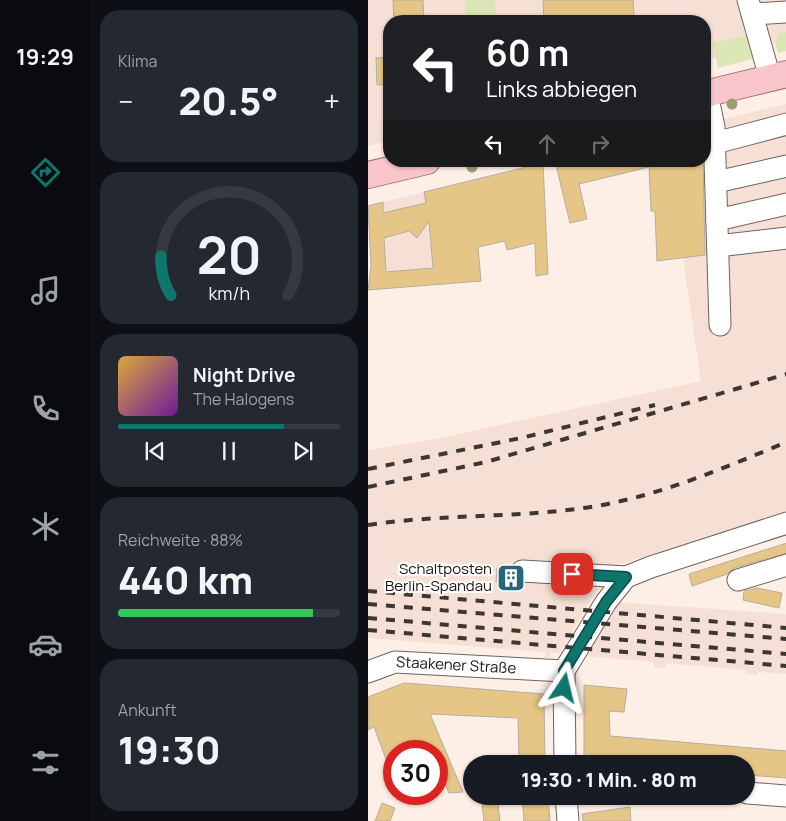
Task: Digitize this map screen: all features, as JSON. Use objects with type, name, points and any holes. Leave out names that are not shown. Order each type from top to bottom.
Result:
[{"type":"main road","points":[[711,93],[778,76]]},
{"type":"main road","points":[[368,176],[403,167]]},
{"type":"street","points":[[778,76],[750,7],[786,12]]},
{"type":"street","points":[[711,121],[715,143],[720,325]]},
{"type":"street","points":[[715,143],[786,124]]},
{"type":"street","points":[[716,182],[786,166]]},
{"type":"street","points":[[717,220],[786,204]]},
{"type":"street","points":[[718,246],[786,238]]},
{"type":"street","points":[[522,570],[626,577],[650,567],[786,523]]},
{"type":"street","points":[[738,580],[786,565]]},
{"type":"street","points":[[565,755],[564,671],[606,602],[626,577]]},
{"type":"street","name":"Staakener Straße","points":[[368,672],[395,662],[564,671]]},
{"type":"street","points":[[755,794],[786,796]]},
{"type":"street","points":[[567,805],[568,821]]},
{"type":"shaded area","points":[[368,0],[786,0],[786,40],[711,59],[711,15],[383,15],[383,142],[368,146]]},
{"type":"shaded area","points":[[786,104],[786,511],[615,566],[606,584],[592,597],[560,653],[551,652],[550,657],[545,657],[545,652],[368,638],[368,450],[436,439],[701,381],[683,258],[680,167],[711,167],[711,122]]},
{"type":"shaded area","points":[[458,184],[468,282],[386,288],[383,202]]},
{"type":"shaded area","points":[[615,602],[786,614],[786,674],[758,672],[757,675],[745,674],[745,670],[666,663],[665,668],[654,667],[654,662],[584,656]]},
{"type":"green space","points":[[465,0],[495,0],[496,15],[466,15]]},
{"type":"green space","points":[[786,32],[786,51],[778,53],[775,43],[778,34]]},
{"type":"green space","points":[[749,35],[760,57],[718,68],[713,43]]},
{"type":"building","points":[[393,0],[423,0],[424,15],[394,15]]},
{"type":"building","points":[[543,0],[633,0],[634,15],[544,15]]},
{"type":"building","points":[[383,57],[383,84],[377,85],[376,58]]},
{"type":"building","points":[[527,167],[543,167],[548,274],[536,276],[535,243],[507,250],[505,241],[478,247],[481,281],[368,290],[371,265],[368,206],[383,202],[383,213],[426,203],[424,192]],"holes":[[[429,221],[433,268],[386,272],[384,238],[409,231],[417,238]]]},
{"type":"building","points":[[556,167],[649,167],[579,184],[587,219],[570,223]]},
{"type":"building","points":[[649,167],[703,167],[705,255],[657,261],[655,211],[651,211]]},
{"type":"building","points":[[787,543],[787,553],[734,568],[727,574],[692,586],[689,574]]},
{"type":"building","points":[[497,568],[510,569],[509,583],[496,582]]},
{"type":"building","points":[[757,588],[782,593],[779,608],[743,600],[744,591]]},
{"type":"building","points":[[404,683],[544,694],[545,755],[519,755],[518,718],[430,714],[441,740],[383,740],[383,751],[374,727],[368,730],[368,697]]},
{"type":"building","points":[[584,685],[627,689],[624,712],[609,711],[610,736],[787,751],[787,778],[755,776],[755,755],[584,755]]},
{"type":"building","points":[[448,757],[463,792],[449,793],[448,790]]},
{"type":"building","points":[[382,803],[383,805],[395,808],[390,821],[375,821]]},
{"type":"building","points":[[482,805],[498,805],[500,821],[484,821]]},
{"type":"building","points":[[523,805],[549,805],[550,821],[524,821]]},
{"type":"building","points":[[630,807],[631,821],[583,821],[582,814]]},
{"type":"railway","points":[[368,487],[486,462],[787,374]]},
{"type":"railway","points":[[368,469],[521,438],[655,405]]},
{"type":"railway","points":[[368,525],[422,519],[557,511],[610,503],[662,490],[787,442]]},
{"type":"railway","points":[[368,591],[787,628]]},
{"type":"railway","points":[[368,604],[787,639]]},
{"type":"railway","points":[[368,618],[787,654]]},
{"type":"railway","points":[[368,630],[787,666]]},
{"type":"place","name":"Schaltposten Berlin-Spandau","points":[[511,578]]},
{"type":"route","points":[[564,688],[564,671],[606,602],[626,577],[572,574]]}]
